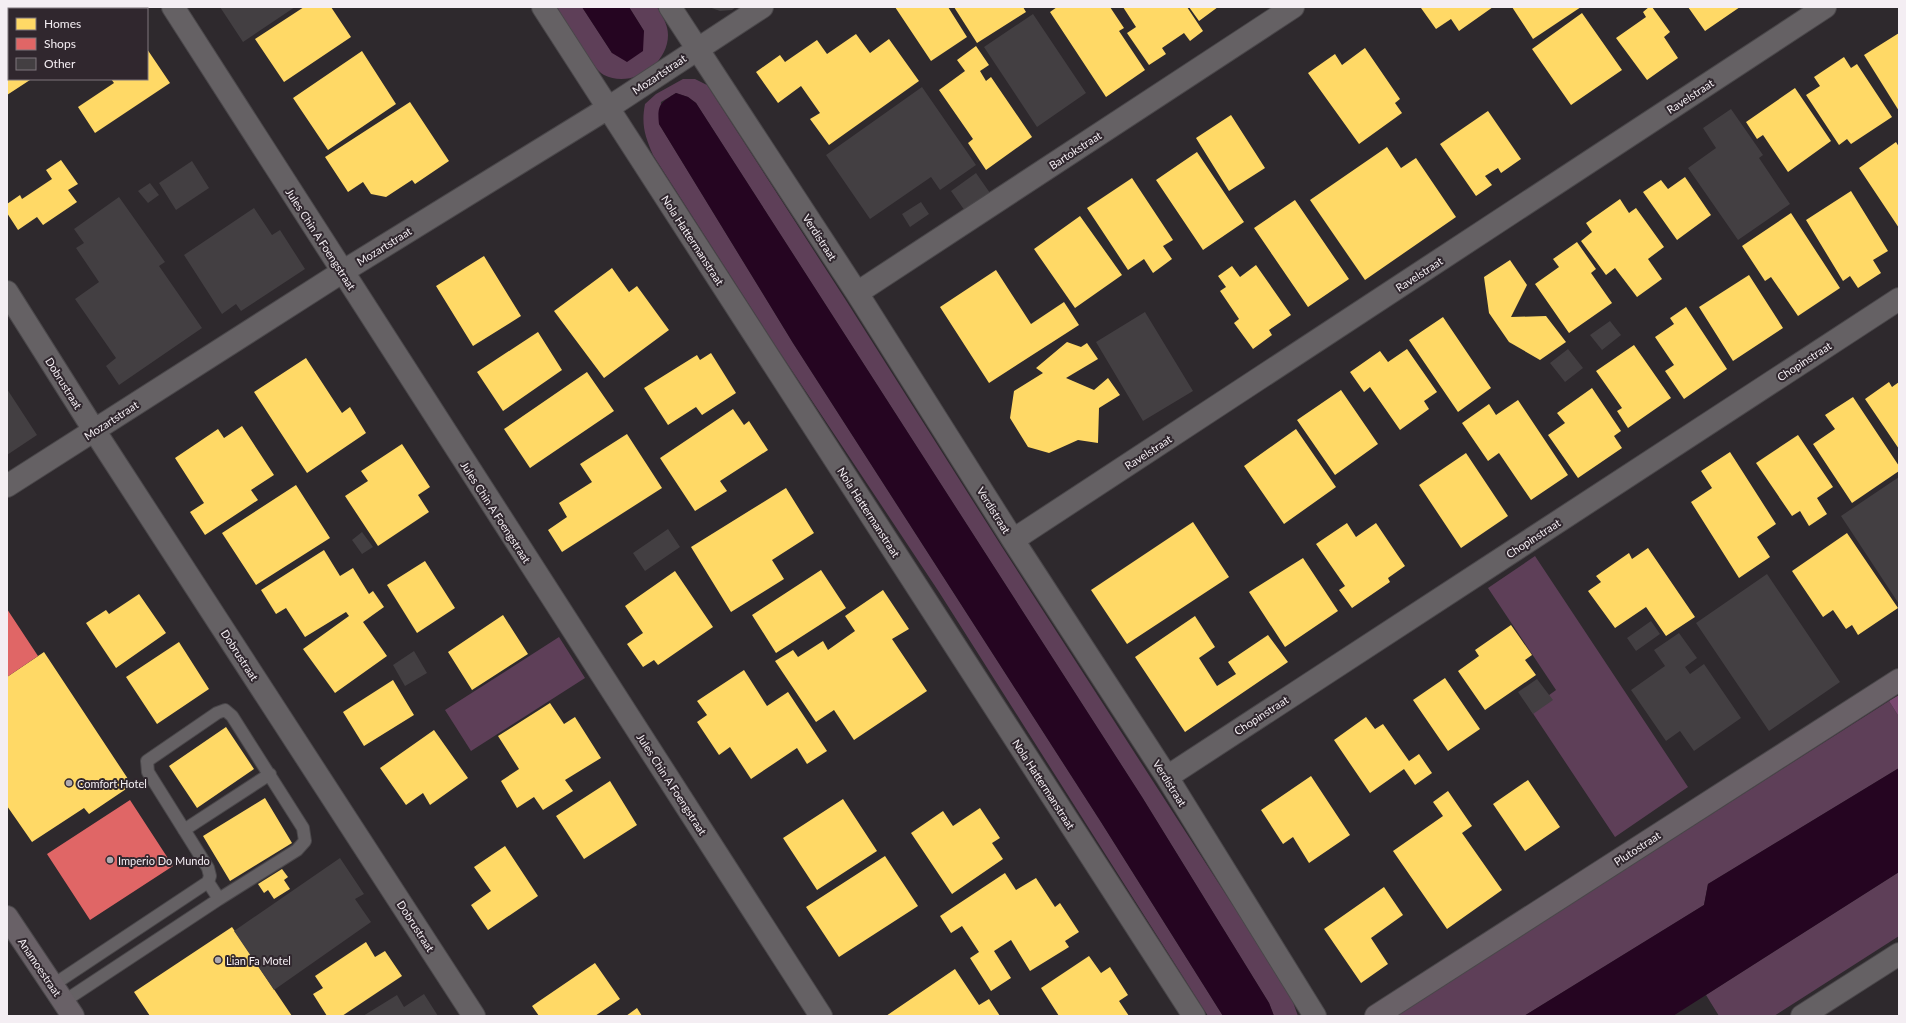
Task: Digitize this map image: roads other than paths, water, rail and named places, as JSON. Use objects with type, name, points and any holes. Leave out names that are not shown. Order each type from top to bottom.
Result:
[{"type":"street","name":"Jules Chin A Foengstraat","points":[[173,7],[821,1016]]},
{"type":"street","name":"Nola Hattermanstraat","points":[[543,7],[1194,1016]]},
{"type":"street","name":"Verdistraat","points":[[670,7],[696,50],[857,293],[1013,540],[1166,777],[1315,1016]]},
{"type":"street","name":"Mozartstraat","points":[[7,486],[342,272],[608,108],[762,7]]},
{"type":"street","name":"Bartokstraat","points":[[857,293],[1293,7]]},
{"type":"street","name":"Ravelstraat","points":[[1013,540],[1825,7]]},
{"type":"street","name":"Dobrustraat","points":[[7,292],[94,430],[474,1016]]},
{"type":"street","name":"Chopinstraat","points":[[1166,777],[1899,299]]},
{"type":"street","name":"Plutostraat","points":[[1376,1016],[1899,680]]},
{"type":"street","name":"Anamoestraat","points":[[7,917],[63,1001]]},
{"type":"street","points":[[1802,1016],[1899,954]]},
{"type":"lane","points":[[225,710],[232,716],[303,828],[305,841],[297,850],[218,899],[63,1001],[208,882],[210,876],[208,868],[148,772],[147,761],[217,713],[225,710]]},
{"type":"lane","points":[[184,830],[270,774]]},
{"type":"lane","points":[[208,882],[218,899]]},
{"type":"place","name":"Comfort Hotel","points":[[69,783]]},
{"type":"place","name":"Imperio Do Mundo","points":[[110,860]]},
{"type":"place","name":"Lian Fa Motel","points":[[218,960]]}]
